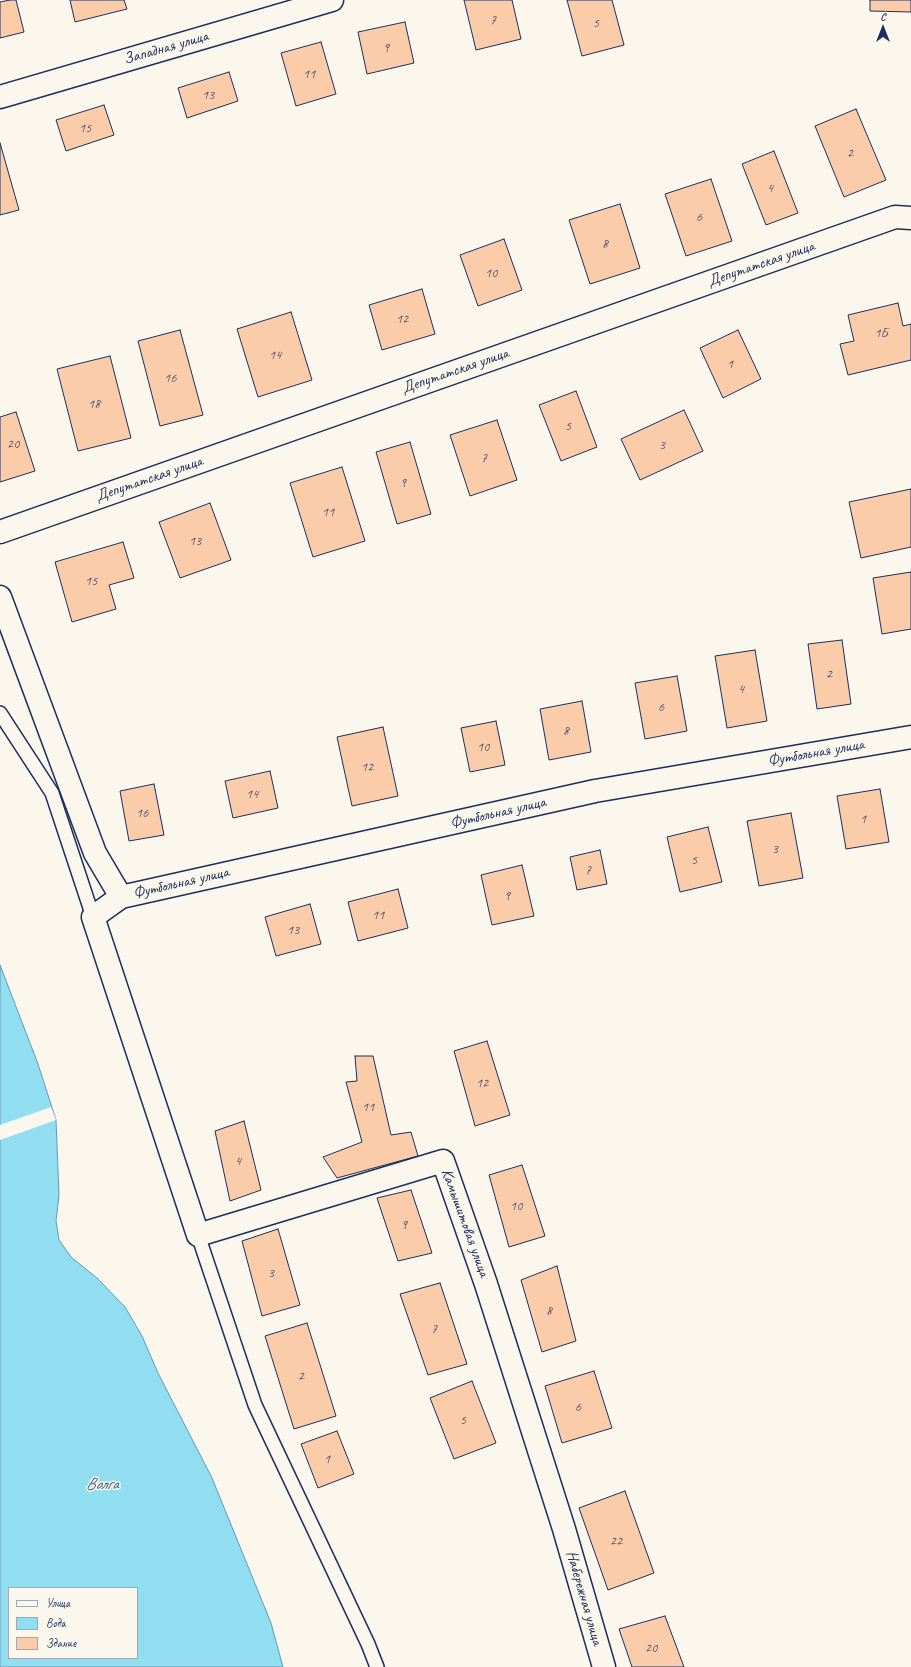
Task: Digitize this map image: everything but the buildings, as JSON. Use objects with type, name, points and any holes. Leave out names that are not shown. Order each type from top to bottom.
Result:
[{"type":"street","name":"Западная улица","points":[[0,97],[332,0]]},
{"type":"street","name":"Депутатская улица","points":[[0,532],[895,217],[911,218]]},
{"type":"street","points":[[0,597],[94,853],[121,897]]},
{"type":"street","name":"Футбольная улица","points":[[93,917],[121,897],[595,791],[911,737]]},
{"type":"street","points":[[93,917],[198,1234]]},
{"type":"street","name":"Камышитовая улица","points":[[198,1234],[443,1161],[486,1284],[564,1529]]},
{"type":"street","name":"Набережная улица","points":[[564,1529],[604,1667]]},
{"type":"lane","points":[[0,713],[52,793],[93,917]]},
{"type":"lane","points":[[198,1234],[255,1406],[368,1644],[377,1667]]},
{"type":"water","name":"Волга","points":[[0,965],[38,1064],[56,1120],[59,1195],[56,1221],[59,1240],[71,1257],[97,1278],[125,1307],[142,1336],[158,1373],[212,1478],[271,1623],[283,1667],[0,1667]]},
{"type":"pier","points":[[51,1107],[56,1120],[0,1140],[0,1125]]}]
